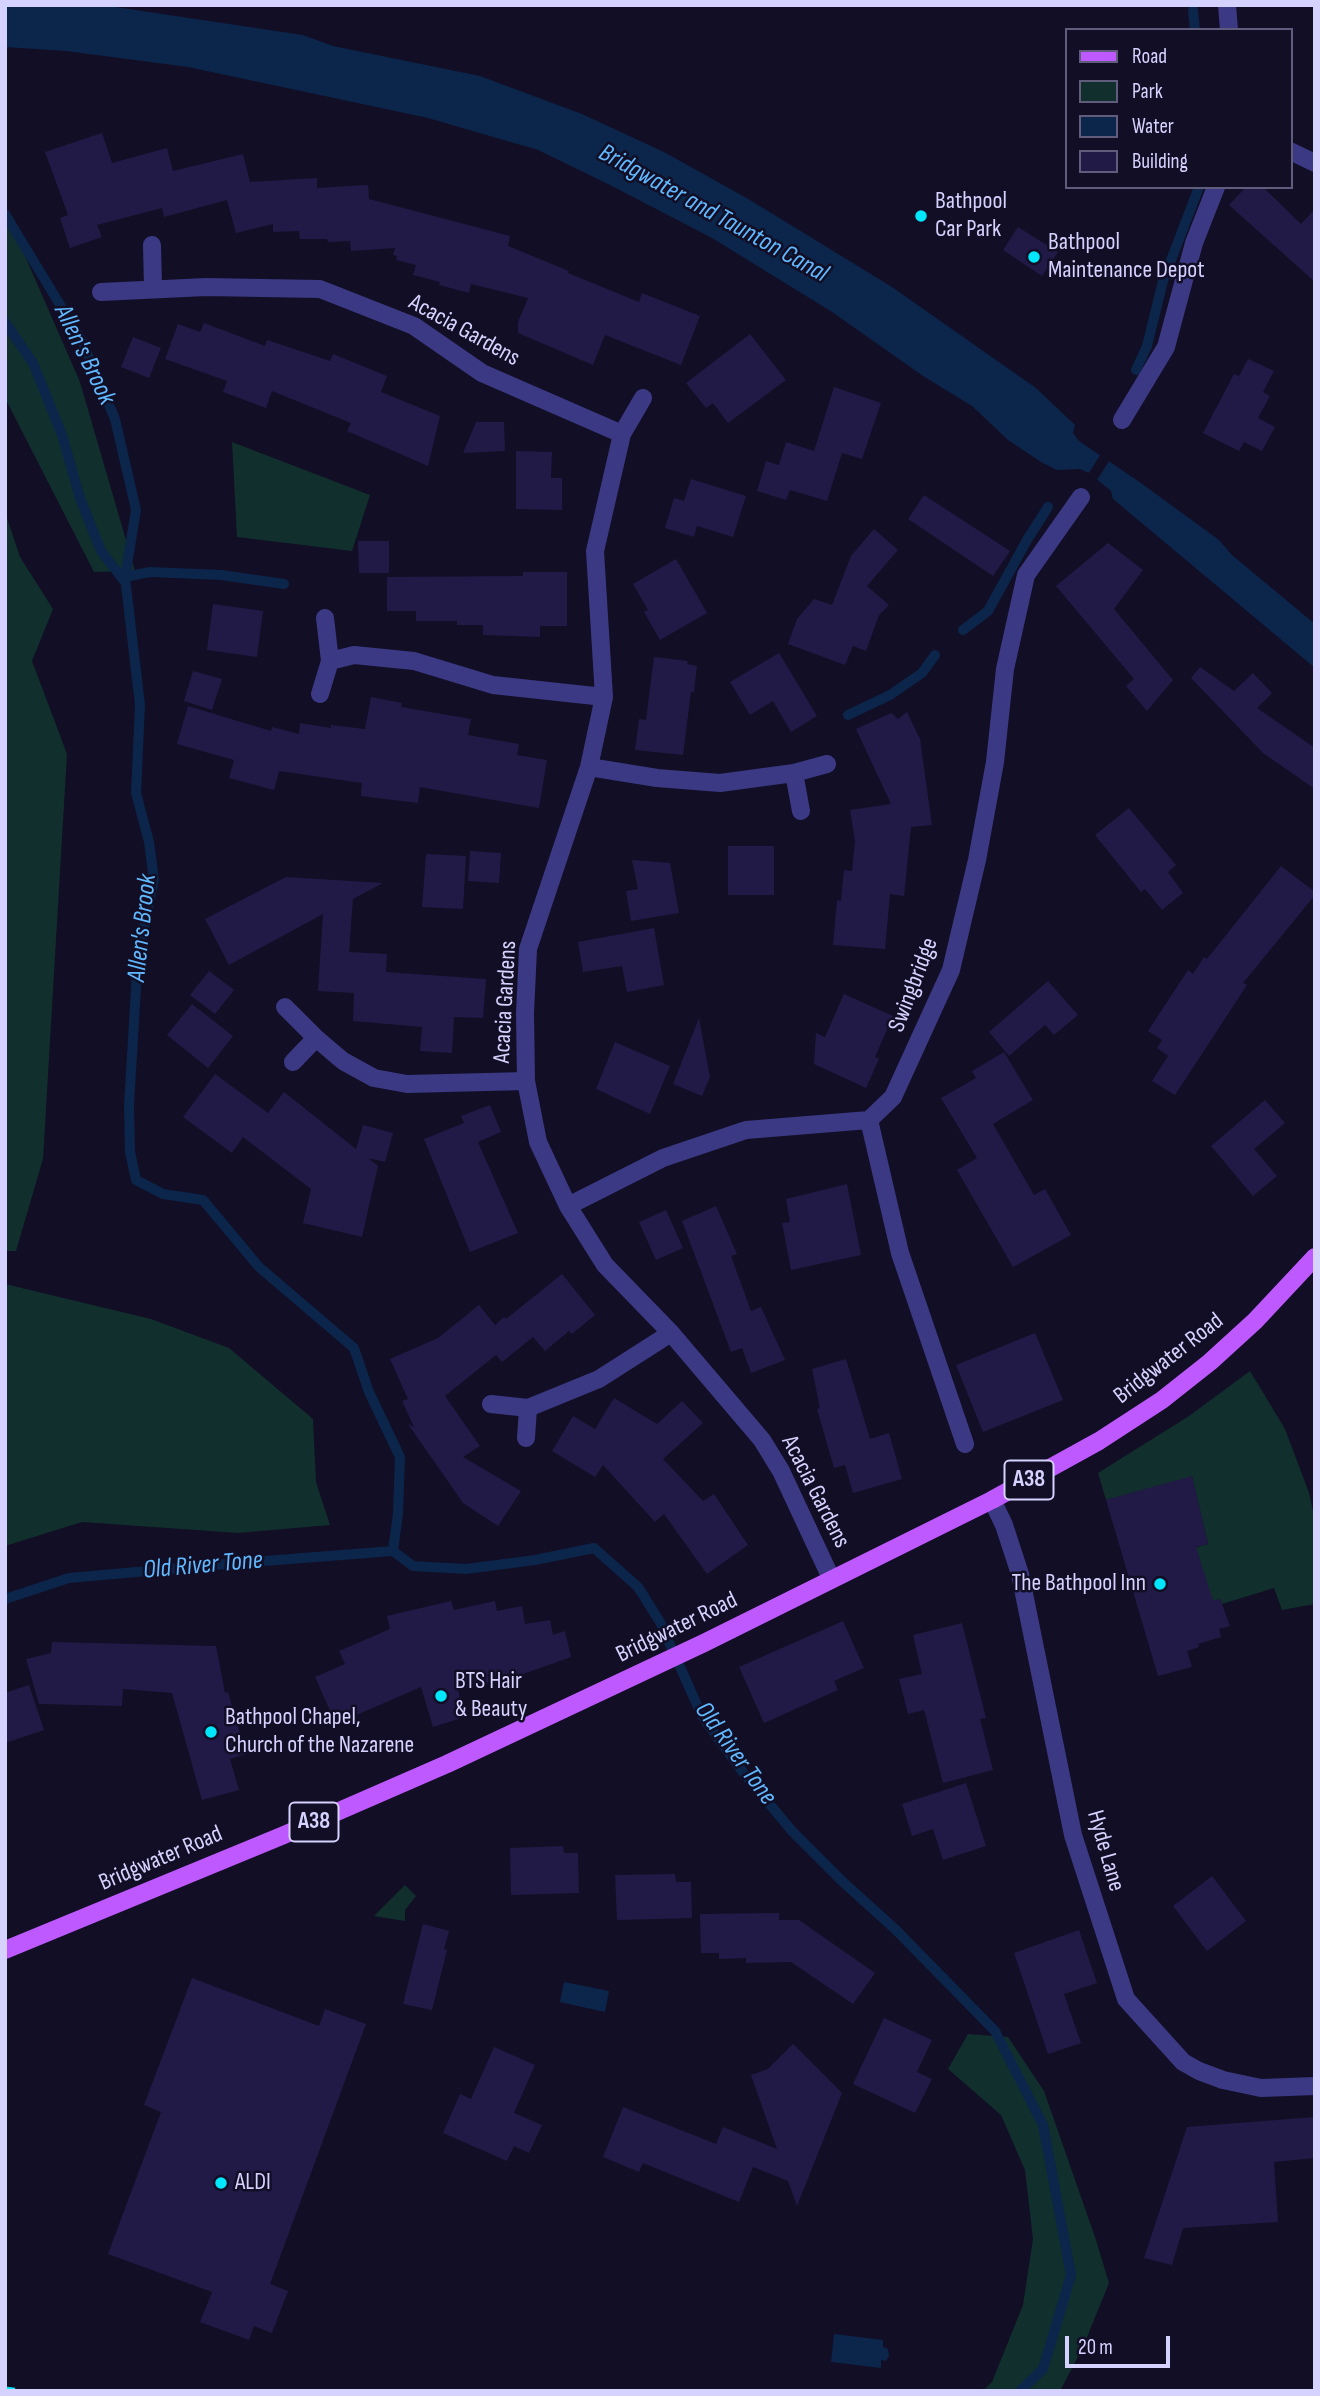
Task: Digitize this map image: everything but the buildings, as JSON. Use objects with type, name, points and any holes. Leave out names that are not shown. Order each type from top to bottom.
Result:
[{"type":"main road","name":"Bridgwater Road","points":[[5,1950],[366,1800],[704,1643],[992,1500],[1099,1441],[1162,1399],[1210,1362],[1255,1321],[1315,1257]]},
{"type":"street","points":[[1227,5],[1228,28]]},
{"type":"street","points":[[1292,152],[1315,163]]},
{"type":"street","points":[[1122,420],[1166,347],[1194,243],[1215,189]]},
{"type":"street","points":[[152,245],[153,289]]},
{"type":"street","name":"Acacia Gardens","points":[[101,292],[206,286],[320,289],[414,326],[482,373],[622,434]]},
{"type":"street","name":"Acacia Gardens","points":[[643,398],[622,434],[595,551],[604,697],[589,766],[528,949],[526,1081],[538,1142],[568,1206],[605,1265],[671,1333],[762,1440],[781,1471],[831,1578]]},
{"type":"street","name":"Swingbridge","points":[[869,1120],[893,1097],[951,970],[980,848],[995,762],[1005,669],[1026,575],[1081,496]]},
{"type":"street","points":[[320,694],[330,661],[325,618]]},
{"type":"street","points":[[330,661],[354,655],[414,661],[494,685],[604,697]]},
{"type":"street","points":[[589,766],[657,778],[720,783],[794,773],[827,764]]},
{"type":"street","points":[[794,773],[801,811]]},
{"type":"street","name":"Acacia Gardens","points":[[285,1007],[343,1061],[374,1078],[407,1084],[526,1081]]},
{"type":"street","points":[[293,1062],[316,1038]]},
{"type":"street","points":[[568,1206],[663,1158],[746,1130],[869,1120],[900,1253],[965,1444]]},
{"type":"street","points":[[491,1404],[528,1408],[599,1379],[671,1333]]},
{"type":"street","points":[[526,1438],[528,1408]]},
{"type":"street","name":"Hyde Lane","points":[[992,1500],[1004,1525],[1020,1574],[1073,1835],[1126,1999],[1183,2062],[1199,2071],[1223,2080],[1261,2088],[1315,2087]]},
{"type":"green space","points":[[5,210],[80,382],[135,571],[94,572],[5,398]]},
{"type":"green space","points":[[232,442],[370,495],[352,551],[237,537]]},
{"type":"green space","points":[[5,512],[20,557],[53,609],[32,661],[67,754],[43,1159],[16,1251],[5,1251]]},
{"type":"green space","points":[[5,1284],[151,1319],[229,1348],[313,1419],[316,1482],[330,1525],[238,1533],[82,1522],[5,1546]]},
{"type":"green space","points":[[1250,1371],[1285,1429],[1309,1493],[1315,1520],[1315,1604],[1282,1610],[1274,1588],[1222,1604],[1220,1599],[1213,1601],[1186,1550],[1208,1544],[1192,1477],[1106,1500],[1098,1473],[1189,1416]]},
{"type":"green space","points":[[405,1885],[416,1896],[405,1910],[405,1921],[374,1916]]},
{"type":"green space","points":[[968,2034],[1008,2037],[1044,2091],[1109,2283],[1083,2347],[1060,2391],[983,2391],[992,2382],[1023,2305],[1033,2239],[1025,2170],[1001,2115],[948,2069]]},
{"type":"water","name":"Bridgwater and Taunton Canal","points":[[5,5],[102,5],[303,35],[333,46],[480,76],[582,114],[664,152],[750,200],[892,287],[1036,388],[1075,425],[1073,433],[1079,441],[1219,540],[1232,555],[1315,624],[1315,668],[1113,499],[1111,491],[1089,473],[1080,469],[1057,470],[1041,462],[1008,440],[972,406],[923,376],[832,312],[712,238],[608,184],[538,150],[428,118],[188,67],[66,51],[5,47]]},
{"type":"water","points":[[564,1982],[609,1991],[605,2012],[560,2002]]},
{"type":"water","points":[[834,2334],[883,2340],[883,2347],[888,2349],[889,2356],[886,2361],[881,2360],[881,2368],[831,2362]]},
{"type":"pier","points":[[1102,452],[1111,458],[1095,483],[1087,476]]},
{"type":"waterway","points":[[1193,10],[1195,28]]},
{"type":"waterway","points":[[1136,370],[1147,346],[1163,281],[1198,189]]},
{"type":"waterway","name":"Allen's Brook","points":[[5,214],[82,341],[115,419],[136,510],[125,577],[140,705],[136,793],[149,842],[154,880],[138,955],[129,1105],[130,1152],[136,1180],[163,1194],[203,1200],[259,1267],[354,1348],[369,1392],[400,1457],[398,1513],[393,1551]]},
{"type":"waterway","points":[[5,322],[33,363],[62,435],[80,498],[101,551],[125,582]]},
{"type":"waterway","points":[[963,630],[988,611],[1048,507]]},
{"type":"waterway","points":[[125,577],[150,572],[221,575],[284,584]]},
{"type":"waterway","points":[[848,715],[890,695],[922,673],[935,655]]},
{"type":"waterway","name":"Old River Tone","points":[[5,1599],[69,1578],[226,1564],[393,1551],[413,1566],[466,1569],[535,1560],[594,1548],[638,1587],[660,1622],[702,1716],[742,1771],[792,1831],[896,1930],[995,2031],[1043,2125],[1071,2275],[1043,2369],[1020,2391]]},
{"type":"railway","points":[[5,2389],[22,2391]]},
{"type":"place","name":"Bathpool Car Park","points":[[921,216]]},
{"type":"place","name":"Bathpool Maintenance Depot","points":[[1034,257]]},
{"type":"place","name":"The Bathpool Inn","points":[[1160,1584]]},
{"type":"place","name":"BTS Hair & Beauty","points":[[441,1696]]},
{"type":"place","name":"Bathpool Chapel, Church of the Nazarene","points":[[211,1732]]},
{"type":"place","name":"ALDI","points":[[221,2183]]}]
